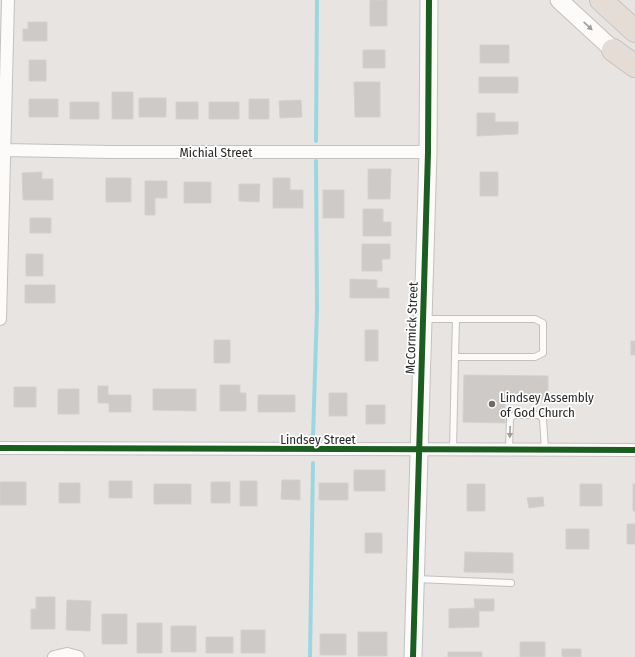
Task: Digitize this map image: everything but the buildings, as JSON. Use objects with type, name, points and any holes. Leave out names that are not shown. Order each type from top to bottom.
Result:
[{"type":"highway","points":[[602,0],[635,31]]},
{"type":"highway","points":[[613,50],[635,66]]},
{"type":"street","points":[[0,319],[8,0]]},
{"type":"street","name":"McCormick Street","points":[[413,657],[428,152],[430,0]]},
{"type":"street","points":[[559,0],[635,70]]},
{"type":"street","name":"Michial Street","points":[[4,150],[110,152],[428,152]]},
{"type":"street","name":"Lindsey Street","points":[[0,448],[635,450]]},
{"type":"street","points":[[54,657],[67,654],[78,657]]},
{"type":"lane","points":[[422,319],[535,319],[543,323],[543,353],[535,357],[455,357]]},
{"type":"lane","points":[[453,450],[456,319]]},
{"type":"lane","points":[[509,450],[510,418],[514,415],[539,415],[543,419],[545,450]]},
{"type":"lane","points":[[415,579],[511,583]]},
{"type":"waterway","points":[[316,141],[317,0]]},
{"type":"waterway","points":[[313,437],[317,308],[316,161]]},
{"type":"waterway","points":[[310,657],[313,463]]},
{"type":"cycle path","points":[[413,657],[428,152],[429,0]]},
{"type":"cycle path","points":[[0,448],[635,450]]},
{"type":"place","name":"Lindsey Assembly of God Church","points":[[492,404]]}]
